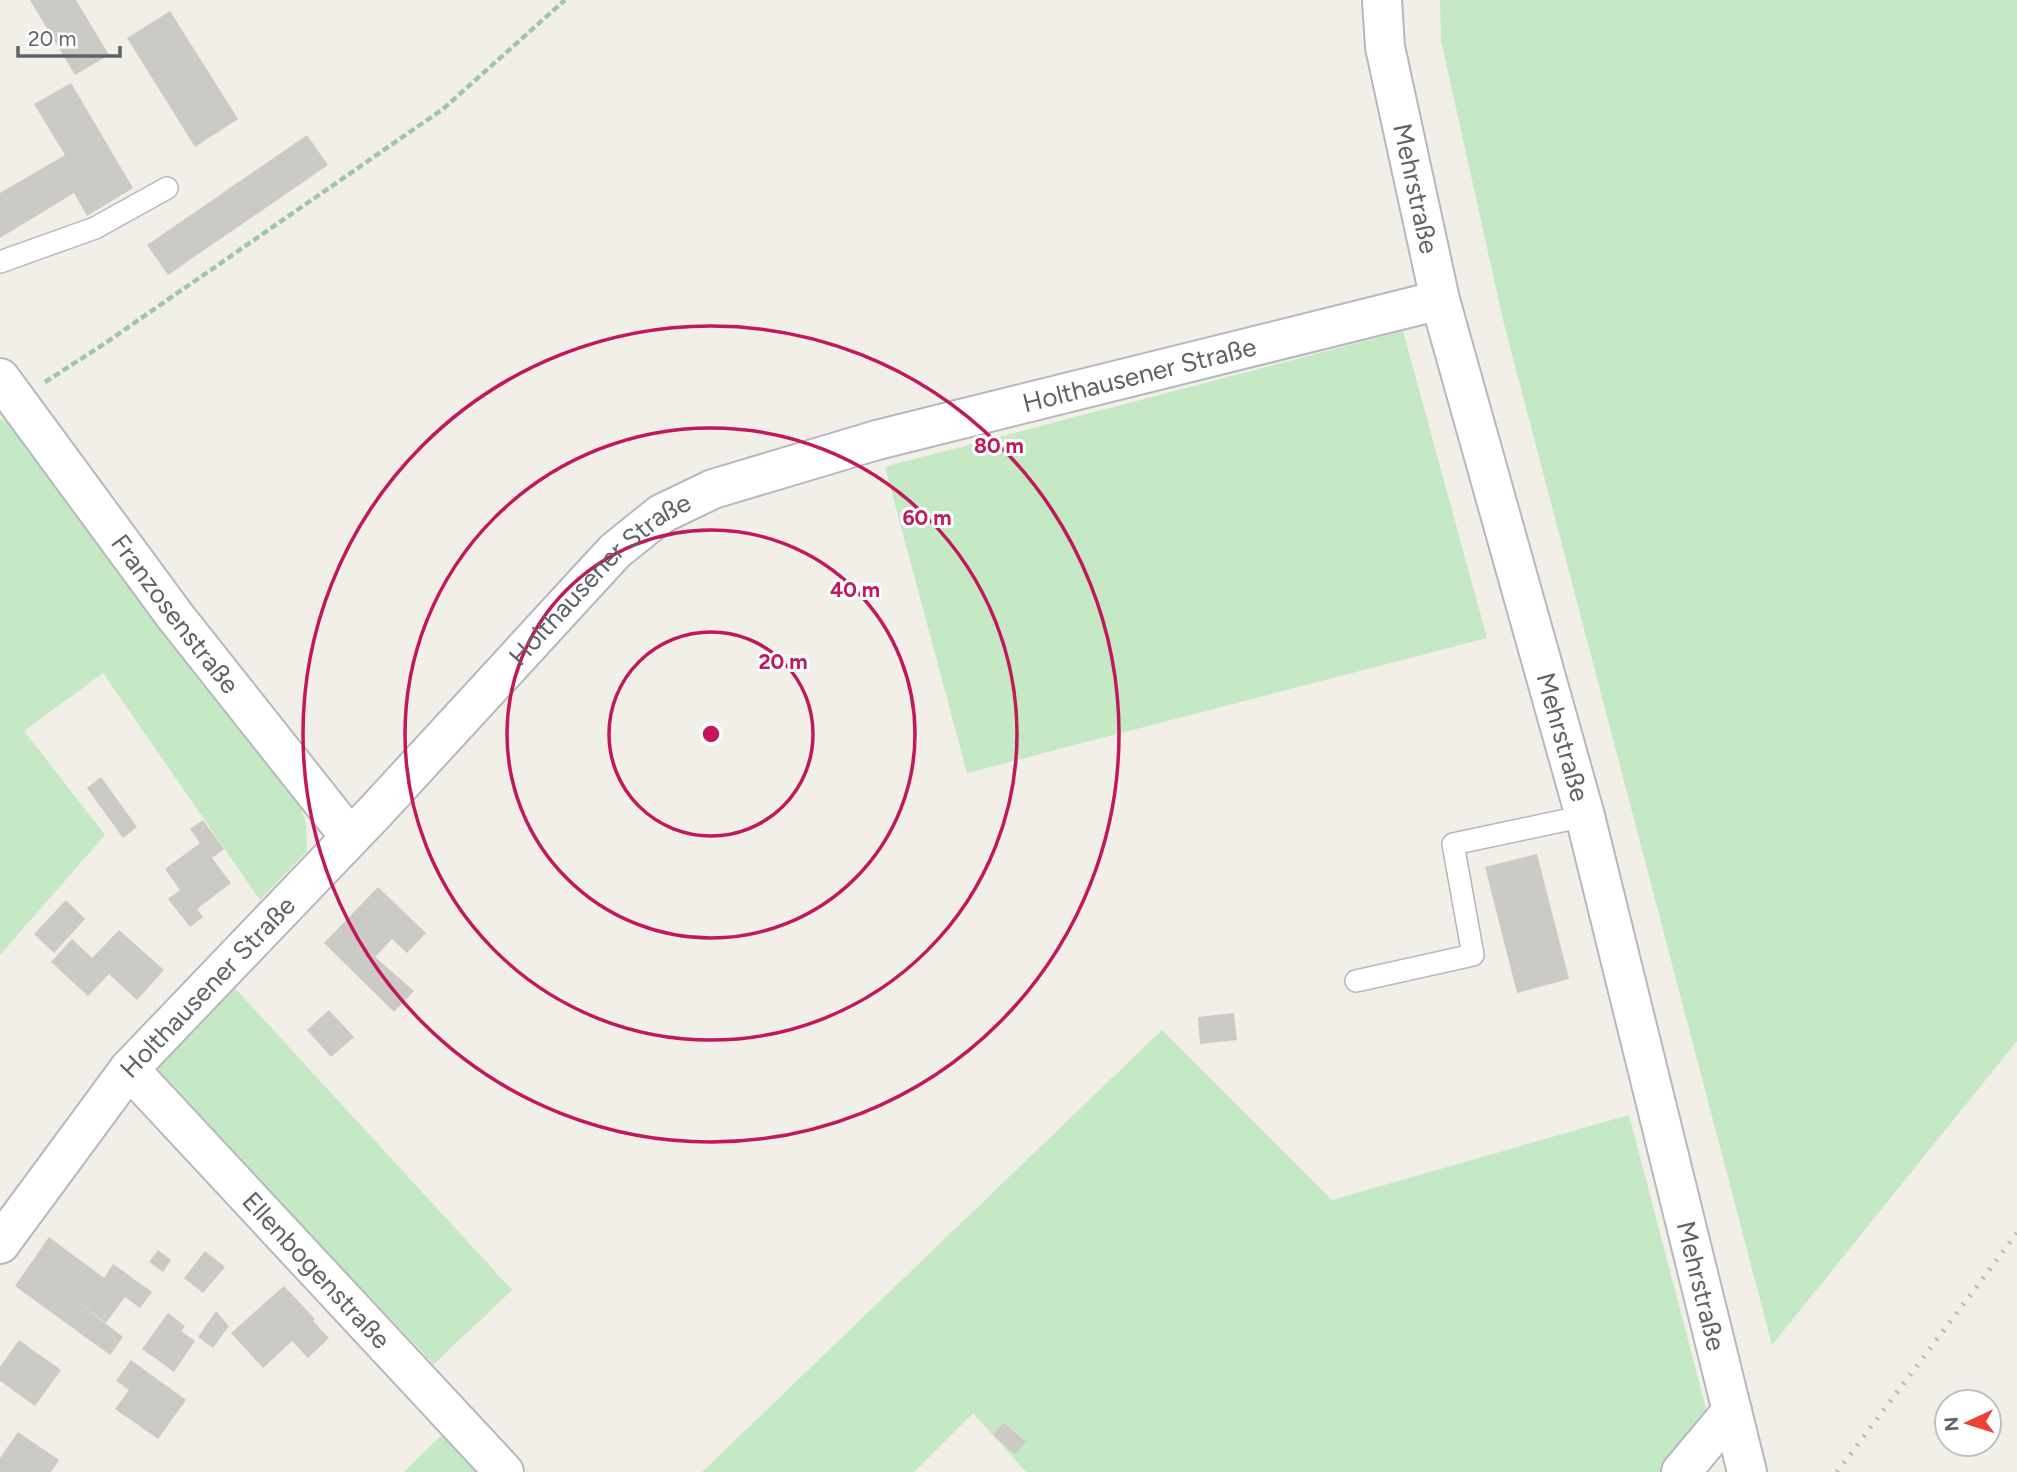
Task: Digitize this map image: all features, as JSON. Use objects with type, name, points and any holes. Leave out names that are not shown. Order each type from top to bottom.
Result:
[{"type":"street","name":"Mehrstraße","points":[[1382,0],[1385,47],[1440,300],[1585,816],[1746,1472]]},
{"type":"street","name":"Holthausener Straße","points":[[0,1244],[129,1069],[350,837],[615,551],[661,514],[713,489],[877,440],[1440,300]]},
{"type":"street","name":"Franzosenstraße","points":[[5,389],[175,616],[350,837]]},
{"type":"street","name":"Ellenbogenstraße","points":[[129,1069],[504,1472]]},
{"type":"street","points":[[1681,1472],[1732,1411]]},
{"type":"lane","points":[[0,262],[95,228],[167,188]]},
{"type":"lane","points":[[1356,981],[1473,955],[1453,844],[1585,816]]},
{"type":"path","points":[[5,389],[101,346],[443,109],[565,0]]},
{"type":"green space","points":[[1440,0],[2017,0],[2017,1041],[1772,1345],[1503,320],[1441,40]]},
{"type":"green space","points":[[1403,331],[1487,638],[967,773],[885,467]]},
{"type":"green space","points":[[0,419],[14,423],[298,801],[306,823],[307,851],[260,900],[103,673],[24,731],[105,835],[0,955]]},
{"type":"green space","points":[[232,985],[512,1290],[434,1364],[152,1072]]},
{"type":"green space","points":[[1162,1030],[1332,1200],[1629,1115],[1708,1416],[1661,1472],[1026,1472],[973,1413],[914,1472],[702,1472]]},
{"type":"green space","points":[[451,1426],[492,1472],[404,1472]]},
{"type":"building","points":[[30,0],[76,0],[109,55],[75,75]]},
{"type":"building","points":[[170,11],[238,119],[195,147],[127,38]]},
{"type":"building","points":[[71,83],[133,188],[87,216],[74,193],[0,238],[0,193],[65,155],[34,104]]},
{"type":"building","points":[[307,135],[328,165],[168,275],[147,245]]},
{"type":"building","points":[[101,777],[137,827],[123,838],[87,788]]},
{"type":"building","points":[[203,820],[224,849],[212,858],[231,883],[197,909],[203,917],[190,927],[168,899],[180,890],[165,869],[200,843],[190,829]]},
{"type":"building","points":[[1537,854],[1569,979],[1517,993],[1485,867]]},
{"type":"building","points":[[378,887],[426,933],[407,953],[392,939],[375,957],[414,991],[394,1012],[324,943]]},
{"type":"building","points":[[66,900],[85,919],[54,953],[34,934]]},
{"type":"building","points":[[119,930],[164,970],[137,1000],[109,974],[88,996],[51,962],[72,939],[92,958]]},
{"type":"building","points":[[329,1010],[354,1037],[331,1057],[307,1030]]},
{"type":"building","points":[[1234,1013],[1237,1040],[1200,1044],[1198,1017]]},
{"type":"building","points":[[49,1237],[104,1278],[113,1264],[152,1292],[140,1308],[125,1297],[106,1323],[68,1294],[123,1337],[110,1355],[15,1286]]},
{"type":"building","points":[[158,1250],[171,1260],[163,1272],[149,1262]]},
{"type":"building","points":[[205,1251],[225,1267],[203,1293],[184,1278]]},
{"type":"building","points":[[284,1286],[329,1338],[308,1358],[292,1341],[263,1368],[231,1333]]},
{"type":"building","points":[[216,1311],[229,1326],[213,1348],[198,1337]]},
{"type":"building","points":[[168,1313],[185,1326],[181,1331],[195,1341],[174,1372],[142,1349]]},
{"type":"building","points":[[19,1340],[61,1370],[35,1406],[0,1381],[0,1367]]},
{"type":"building","points":[[131,1360],[186,1400],[158,1439],[115,1409],[129,1390],[116,1381]]},
{"type":"building","points":[[1004,1423],[1026,1442],[1015,1454],[993,1435]]},
{"type":"building","points":[[18,1432],[59,1460],[51,1472],[0,1472],[0,1458]]},
{"type":"railway","points":[[1837,1472],[2017,1233]]}]
